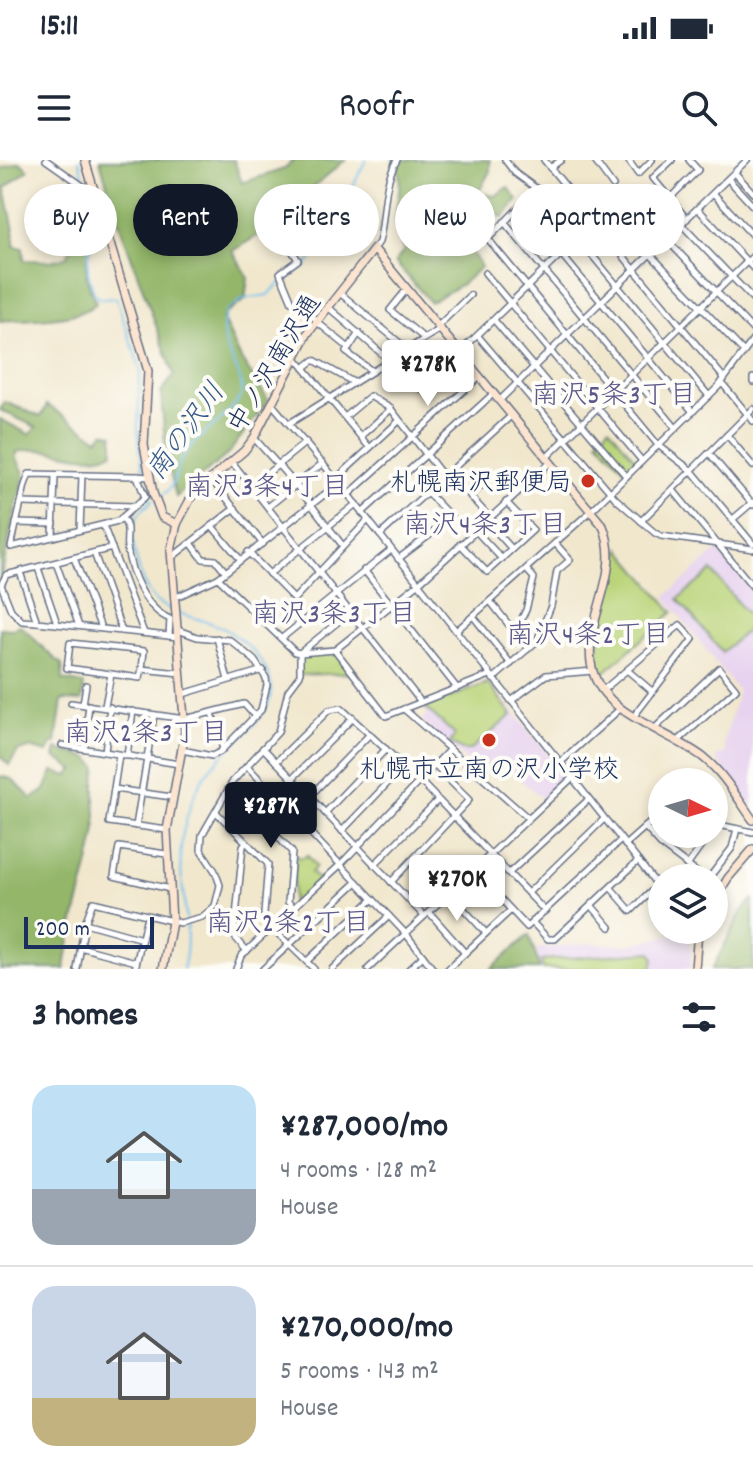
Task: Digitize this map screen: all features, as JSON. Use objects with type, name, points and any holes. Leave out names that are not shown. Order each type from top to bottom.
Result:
[{"type":"street","points":[[46,160],[80,184]]},
{"type":"street","points":[[85,160],[92,184]]},
{"type":"street","points":[[379,242],[386,190],[391,169],[397,160]]},
{"type":"street","points":[[505,160],[515,173],[530,184]]},
{"type":"street","points":[[544,160],[563,184]]},
{"type":"street","points":[[550,168],[561,160]]},
{"type":"street","points":[[605,160],[596,162],[612,184]]},
{"type":"street","points":[[628,160],[638,174],[652,160]]},
{"type":"street","points":[[658,184],[653,178],[672,160]]},
{"type":"street","points":[[684,184],[698,170],[689,160]]},
{"type":"street","points":[[747,160],[685,222],[753,299]]},
{"type":"street","points":[[735,173],[753,193]]},
{"type":"street","points":[[728,179],[753,206]]},
{"type":"street","points":[[714,194],[753,236]]},
{"type":"street","points":[[698,209],[753,268]]},
{"type":"street","points":[[511,215],[488,239],[658,445],[692,471],[753,546]]},
{"type":"street","points":[[504,222],[676,428]]},
{"type":"street","points":[[379,255],[603,526],[610,556],[592,641],[593,671],[602,691],[621,708],[714,766],[753,820]]},
{"type":"street","points":[[112,256],[148,371],[144,445],[149,477],[162,517],[177,524]]},
{"type":"street","points":[[295,256],[298,260],[280,273],[290,297],[349,348]]},
{"type":"street","name":"中ノ沢南沢通","points":[[163,969],[176,923],[166,854],[167,830],[185,719],[171,558],[177,524],[193,494],[232,462],[254,438],[317,320],[368,256]]},
{"type":"street","points":[[327,306],[426,393],[559,256]]},
{"type":"street","points":[[563,256],[693,412]]},
{"type":"street","points":[[592,256],[709,396]]},
{"type":"street","points":[[624,256],[753,421]]},
{"type":"street","points":[[362,513],[427,455],[518,383],[648,256]]},
{"type":"street","points":[[652,256],[744,352]]},
{"type":"street","points":[[682,256],[753,330]]},
{"type":"street","points":[[218,578],[295,652],[335,650],[418,584],[506,502],[753,256]]},
{"type":"street","points":[[485,273],[642,461]]},
{"type":"street","points":[[407,289],[390,310],[424,338]]},
{"type":"street","points":[[339,292],[407,349]]},
{"type":"street","points":[[290,423],[439,328],[470,295]]},
{"type":"street","points":[[494,320],[626,476]]},
{"type":"street","points":[[359,333],[346,352],[372,371]]},
{"type":"street","points":[[478,336],[565,441],[610,492],[641,521],[661,536],[753,546]]},
{"type":"street","points":[[456,631],[591,511],[693,412],[723,380],[753,340]]},
{"type":"street","points":[[408,377],[453,344]]},
{"type":"street","points":[[295,358],[369,447]]},
{"type":"street","points":[[304,368],[314,360],[353,382]]},
{"type":"street","points":[[348,495],[480,376]]},
{"type":"street","points":[[345,417],[370,396],[391,409],[444,477]]},
{"type":"street","points":[[272,404],[338,481],[648,873]]},
{"type":"street","points":[[361,436],[391,409]]},
{"type":"street","points":[[641,521],[753,409]]},
{"type":"street","points":[[380,535],[512,415]]},
{"type":"street","points":[[174,598],[218,578],[312,506],[399,421]]},
{"type":"street","points":[[727,435],[753,466]]},
{"type":"street","points":[[254,438],[296,485],[343,546]]},
{"type":"street","points":[[252,486],[306,442]]},
{"type":"street","points":[[709,453],[752,503],[733,519]]},
{"type":"street","points":[[232,462],[421,702]]},
{"type":"street","points":[[268,507],[323,463]]},
{"type":"street","points":[[137,476],[145,497],[122,518],[11,547],[29,474],[137,476],[149,477]]},
{"type":"street","points":[[53,537],[55,475]]},
{"type":"street","points":[[80,530],[82,475]]},
{"type":"street","points":[[210,477],[263,544]]},
{"type":"street","points":[[485,482],[470,496],[512,549]]},
{"type":"street","points":[[673,490],[753,587]]},
{"type":"street","points":[[398,559],[452,518],[427,492]]},
{"type":"street","points":[[460,544],[487,572],[502,559],[533,530],[506,502]]},
{"type":"street","points":[[21,503],[135,506]]},
{"type":"street","points":[[269,574],[356,504]]},
{"type":"street","points":[[171,558],[235,508]]},
{"type":"street","points":[[122,518],[128,525],[129,555],[145,599],[155,611],[170,619],[169,636]]},
{"type":"street","points":[[248,552],[294,599],[368,520]]},
{"type":"street","points":[[16,523],[54,524]]},
{"type":"street","points":[[103,525],[144,633]]},
{"type":"street","points":[[212,526],[240,559]]},
{"type":"street","points":[[475,530],[502,559]]},
{"type":"street","points":[[191,543],[203,559],[216,560],[225,571]]},
{"type":"street","points":[[335,650],[386,716],[492,677],[528,649],[544,626],[557,571],[570,560],[555,543]]},
{"type":"street","points":[[112,548],[6,575],[1,585],[3,595],[22,621],[169,636],[178,631],[197,637],[230,640],[263,670],[267,685],[261,710],[223,749],[212,756],[182,750]]},
{"type":"street","points":[[282,638],[391,550]]},
{"type":"street","points":[[94,553],[122,631]]},
{"type":"street","points":[[74,558],[101,629]]},
{"type":"street","points":[[56,563],[80,626]]},
{"type":"street","points":[[38,568],[58,624]]},
{"type":"street","points":[[515,632],[534,578],[526,569]]},
{"type":"street","points":[[364,570],[457,688]]},
{"type":"street","points":[[20,572],[37,622]]},
{"type":"street","points":[[490,601],[528,649]]},
{"type":"street","points":[[300,653],[350,612]]},
{"type":"street","points":[[473,616],[511,664]]},
{"type":"street","points":[[602,691],[680,625],[693,639],[634,716]]},
{"type":"street","points":[[217,638],[228,680]]},
{"type":"street","points":[[70,643],[144,651],[142,669],[140,678],[67,668],[70,643]]},
{"type":"street","points":[[77,969],[85,923],[93,902],[176,923],[192,922],[209,912],[219,898],[219,877],[201,850],[202,835],[230,786],[282,724],[288,691],[300,675],[300,653]]},
{"type":"street","points":[[655,728],[719,668],[736,689],[678,741]]},
{"type":"street","points":[[142,669],[181,673]]},
{"type":"street","points":[[183,694],[263,670]]},
{"type":"street","points":[[627,670],[653,692]]},
{"type":"street","points":[[511,701],[546,675],[593,671]]},
{"type":"street","points":[[105,752],[111,674]]},
{"type":"street","points":[[84,748],[86,685]]},
{"type":"street","points":[[71,703],[185,719],[244,704],[255,716]]},
{"type":"street","points":[[276,762],[329,710],[341,708],[421,782],[545,911]]},
{"type":"street","points":[[560,763],[621,708]]},
{"type":"street","points":[[404,709],[528,818]]},
{"type":"street","points":[[127,756],[133,711]]},
{"type":"street","points":[[212,713],[223,749]]},
{"type":"street","points":[[136,826],[154,715]]},
{"type":"street","points":[[292,779],[353,718]]},
{"type":"street","points":[[274,833],[370,734]]},
{"type":"street","points":[[62,745],[180,764]]},
{"type":"street","points":[[263,748],[374,865],[465,953]]},
{"type":"street","points":[[325,813],[386,749]]},
{"type":"street","points":[[236,969],[238,959],[340,865],[450,749]]},
{"type":"street","points":[[119,755],[109,822],[167,830]]},
{"type":"street","points":[[247,766],[406,934],[433,969]]},
{"type":"street","points":[[342,831],[404,766]]},
{"type":"street","points":[[391,882],[469,800],[435,766]]},
{"type":"street","points":[[369,969],[572,778]]},
{"type":"street","points":[[230,786],[292,852],[288,902],[294,908]]},
{"type":"street","points":[[114,789],[172,797]]},
{"type":"street","points":[[509,873],[589,799]]},
{"type":"street","points":[[374,865],[438,800]]},
{"type":"street","points":[[216,812],[268,864],[266,922],[314,969]]},
{"type":"street","points":[[528,893],[604,819]]},
{"type":"street","points":[[474,870],[527,927],[623,842],[648,824]]},
{"type":"street","points":[[645,827],[648,830]]},
{"type":"street","points":[[728,827],[753,832]]},
{"type":"street","points":[[718,864],[732,848],[737,829]]},
{"type":"street","points":[[246,842],[243,846],[234,936],[247,951]]},
{"type":"street","points":[[166,854],[119,847],[114,876],[170,889]]},
{"type":"street","points":[[664,848],[684,864]]},
{"type":"street","points":[[728,876],[753,849]]},
{"type":"street","points":[[532,922],[548,939],[555,939],[638,861]]},
{"type":"street","points":[[263,969],[357,882]]},
{"type":"street","points":[[611,888],[631,911],[648,898]]},
{"type":"street","points":[[449,893],[486,933]]},
{"type":"street","points":[[307,961],[373,899]]},
{"type":"street","points":[[591,905],[610,927]]},
{"type":"street","points":[[448,969],[511,910]]},
{"type":"street","points":[[80,947],[136,965],[147,916]]},
{"type":"street","points":[[332,969],[389,916]]},
{"type":"street","points":[[85,923],[142,939]]},
{"type":"street","points":[[695,969],[696,944]]},
{"type":"street","points":[[409,969],[423,956]]},
{"type":"shaded area","points":[[717,551],[753,593],[753,809],[728,775],[728,768],[722,768],[715,758],[726,752],[724,742],[738,691],[665,597]]},
{"type":"shaded area","name":"札幌市立南の沢小学校","points":[[488,681],[566,777],[543,799],[495,758],[481,773],[422,721],[428,712],[420,706]]},
{"type":"shaded area","points":[[648,940],[648,944],[691,944],[691,969],[541,969],[536,949],[584,943],[628,945]]},
{"type":"green space","points":[[100,160],[234,160],[242,183],[284,169],[294,160],[345,160],[317,184],[254,184],[254,238],[238,247],[238,184],[133,184],[133,256],[235,256],[248,277],[245,300],[225,314],[223,320],[241,359],[267,398],[228,454],[176,497],[166,455],[161,393],[174,375],[117,218],[117,184],[107,184]]},
{"type":"green space","points":[[393,160],[490,160],[490,171],[483,184],[400,184]]},
{"type":"green space","points":[[20,162],[28,170],[5,188],[14,230],[14,246],[23,248],[24,260],[50,261],[67,256],[88,256],[86,268],[96,303],[88,309],[51,318],[0,321],[0,169]]},
{"type":"green space","points":[[508,187],[511,191],[511,208],[503,217],[495,214],[495,196]]},
{"type":"green space","points":[[400,256],[474,256],[481,267],[462,284],[430,302],[395,262]]},
{"type":"green space","points":[[5,402],[41,417],[47,405],[98,439],[104,432],[113,434],[113,452],[90,457],[42,450],[17,452],[25,475],[0,582],[0,419],[30,435],[36,427],[0,410]]},
{"type":"green space","points":[[609,427],[636,460],[627,472],[598,440]]},
{"type":"green space","points":[[620,548],[673,612],[601,675],[598,644]]},
{"type":"green space","points":[[712,571],[753,621],[753,625],[722,652],[678,599]]},
{"type":"green space","points":[[19,625],[62,664],[63,680],[84,684],[82,701],[62,700],[56,743],[52,744],[48,753],[29,748],[18,751],[9,765],[0,756],[0,628],[13,629]]},
{"type":"green space","points":[[335,650],[352,673],[300,675],[300,653]]},
{"type":"green space","points":[[488,683],[512,715],[470,750],[462,750],[450,743],[455,735],[425,707]]},
{"type":"green space","points":[[57,749],[89,758],[97,768],[95,835],[65,969],[0,969],[0,776],[12,779],[32,799],[45,790],[53,771],[68,776],[74,770],[55,757]]},
{"type":"green space","points":[[307,855],[316,866],[311,873],[319,880],[292,903],[296,856],[303,858]]},
{"type":"green space","points":[[753,899],[753,969],[712,969],[725,944],[728,944],[742,911]]},
{"type":"green space","points":[[529,935],[540,969],[491,969],[492,968]]},
{"type":"green space","points":[[651,952],[654,958],[652,969],[543,969],[541,960]]},
{"type":"waterway","points":[[79,160],[85,184]]},
{"type":"waterway","name":"南の沢川","points":[[159,497],[170,488],[180,461],[191,447],[229,411],[242,394],[238,373],[224,337],[226,311],[243,299],[268,295],[305,267],[326,241],[331,220],[349,194],[366,160]]},
{"type":"waterway","points":[[88,256],[88,272],[94,294],[100,299],[116,298],[140,368],[138,430],[143,473]]},
{"type":"waterway","points":[[144,479],[150,500]]},
{"type":"waterway","name":"南の沢川","points":[[153,500],[134,524],[135,551],[152,597],[173,610]]},
{"type":"waterway","name":"南の沢川","points":[[179,613],[220,626],[246,644],[263,664],[271,687],[270,700],[264,712],[206,774],[188,812],[181,843],[187,933],[183,969]]},
{"type":"place","name":"札幌南沢郵便局","points":[[588,481]]},
{"type":"place","name":"札幌市立南の沢小学校","points":[[489,740]]},
{"type":"district","name":"南沢5条3丁目","points":[[614,393]]},
{"type":"district","name":"南沢3条4丁目","points":[[267,485]]},
{"type":"district","name":"南沢4条3丁目","points":[[485,523]]},
{"type":"district","name":"南沢3条3丁目","points":[[334,612]]},
{"type":"district","name":"南沢4条2丁目","points":[[588,633]]},
{"type":"district","name":"南沢2条3丁目","points":[[146,731]]},
{"type":"district","name":"南沢2条2丁目","points":[[288,921]]}]
